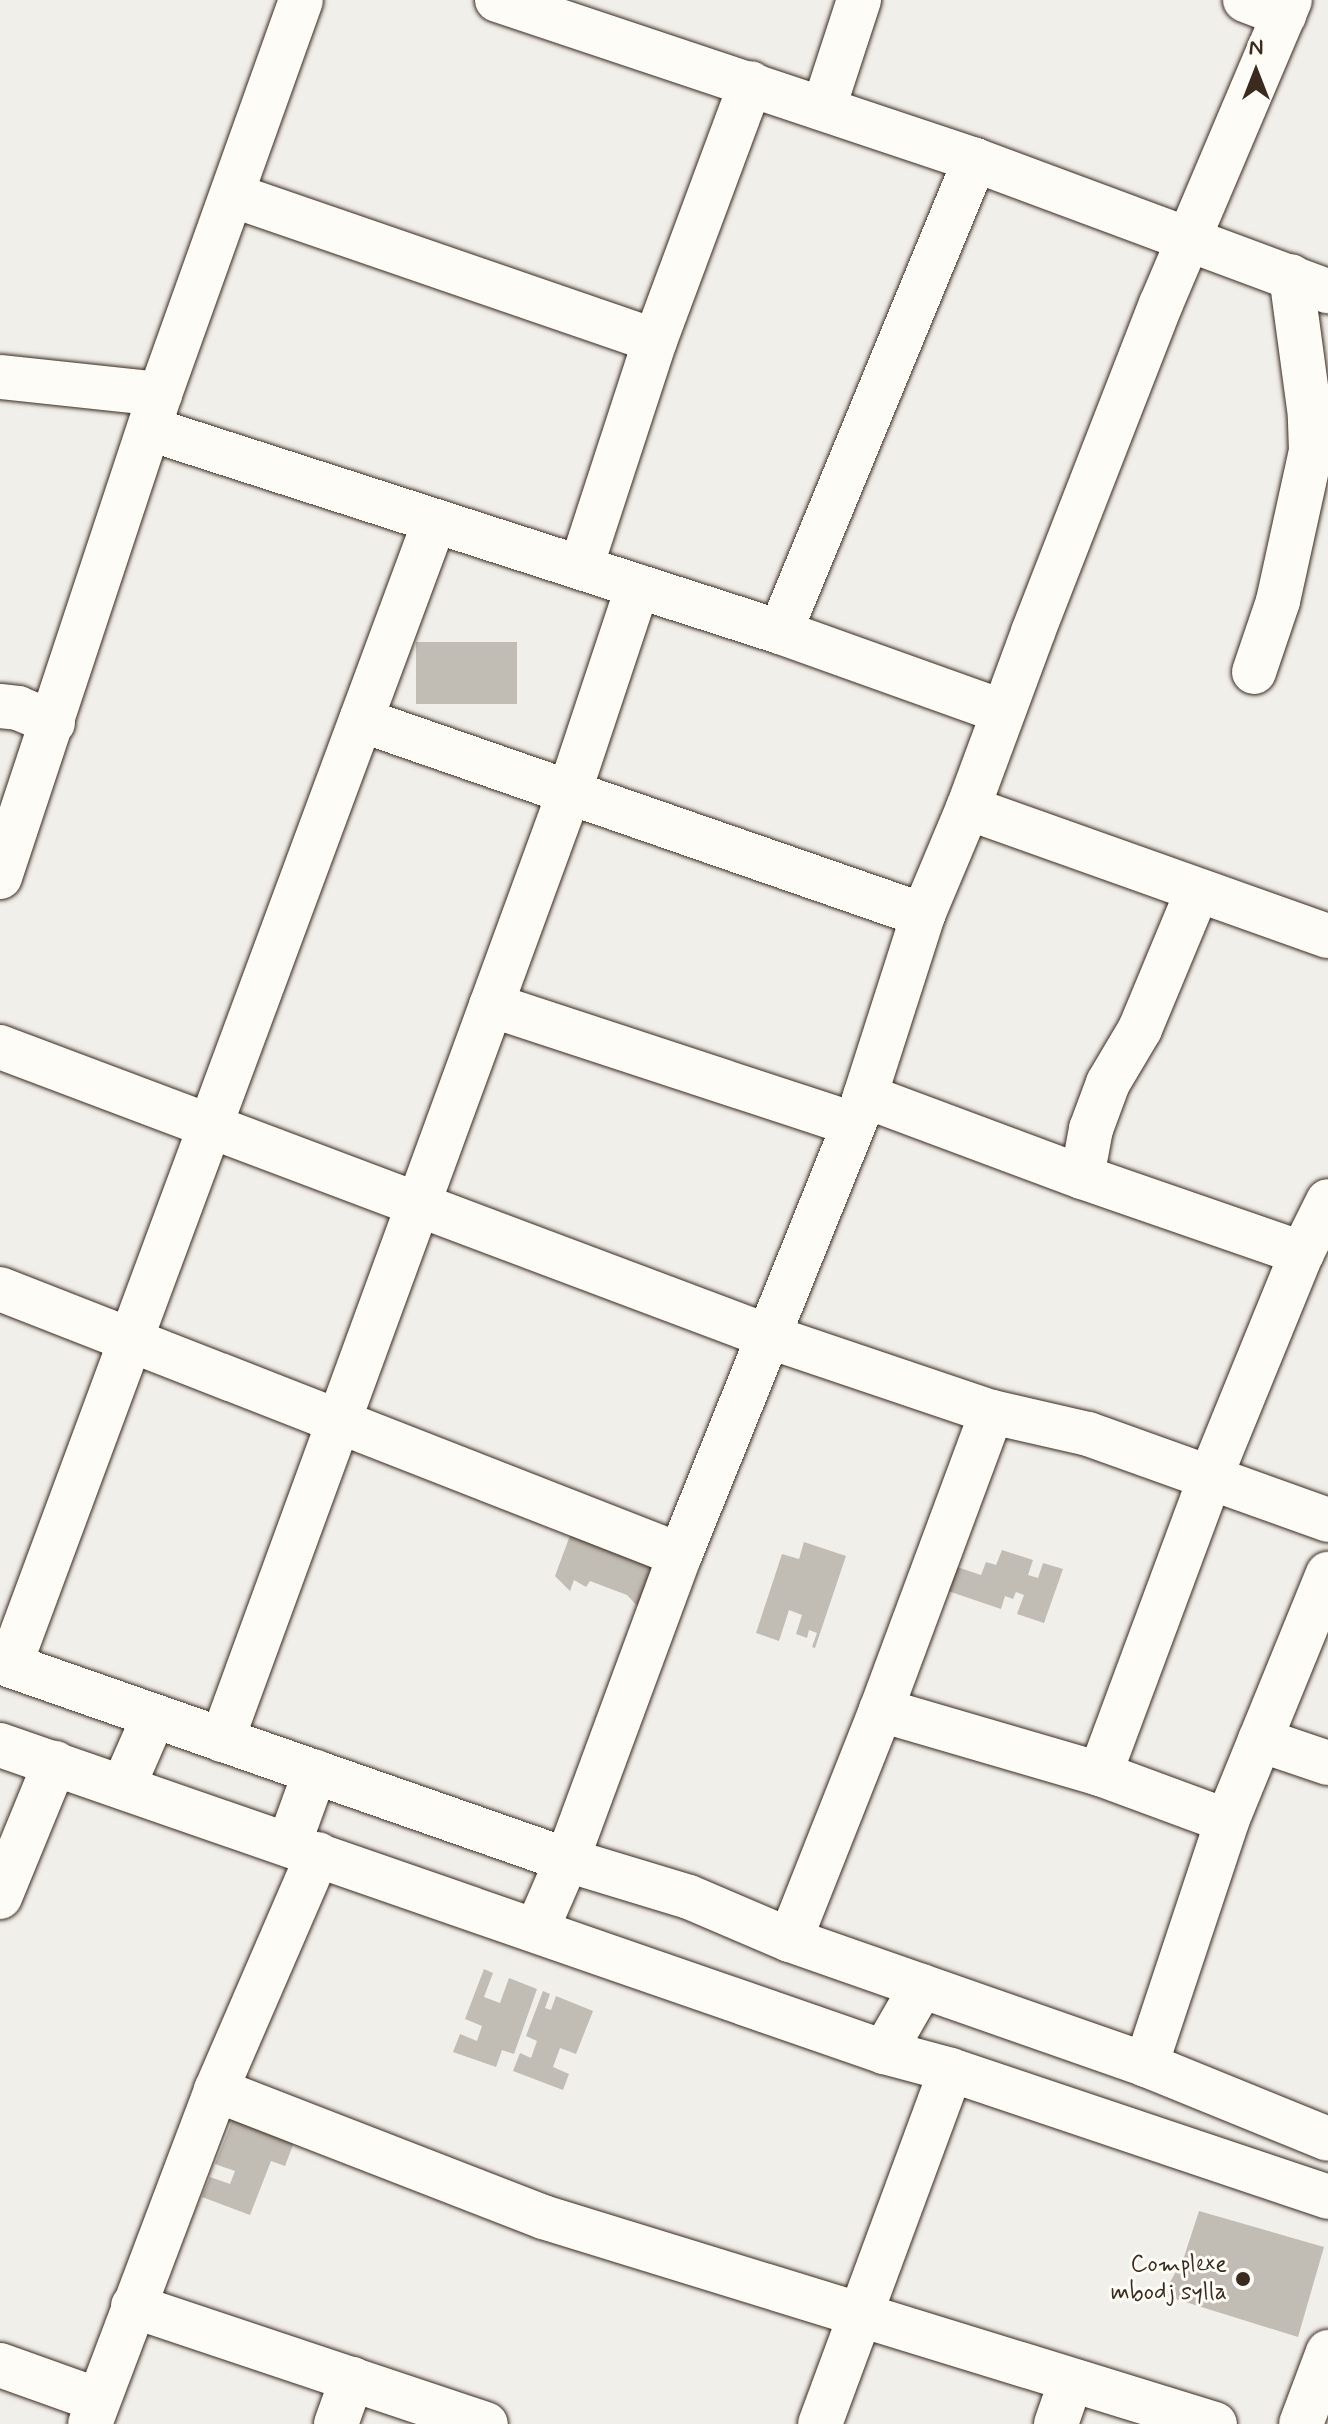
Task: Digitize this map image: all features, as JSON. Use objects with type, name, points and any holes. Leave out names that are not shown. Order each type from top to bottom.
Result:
[{"type":"street","points":[[0,877],[155,411],[301,0]]},
{"type":"street","points":[[497,0],[824,107],[1191,237],[1309,283],[1311,451],[1278,601],[1254,672]]},
{"type":"street","points":[[824,107],[859,0]]},
{"type":"street","points":[[537,1929],[567,1860],[680,1555],[859,1110],[923,915],[968,808],[1191,237],[1273,5]]},
{"type":"street","points":[[581,567],[655,341],[751,83]]},
{"type":"street","points":[[780,632],[975,160]]},
{"type":"street","points":[[232,195],[655,341]]},
{"type":"street","points":[[0,377],[155,411],[434,523],[780,632],[1003,712]]},
{"type":"street","points":[[434,523],[131,1338],[5,1663],[567,1860],[689,1897],[790,1940],[1146,2065],[1328,2139]]},
{"type":"street","points":[[222,1740],[569,793],[638,586]]},
{"type":"street","points":[[0,706],[18,708],[53,723]]},
{"type":"street","points":[[361,720],[923,915]]},
{"type":"street","points":[[968,808],[1197,892],[1328,936]]},
{"type":"street","points":[[1082,1177],[1091,1129],[1108,1083],[1140,1029],[1197,892]]},
{"type":"street","points":[[491,1005],[1082,1177],[1302,1253]]},
{"type":"street","points":[[0,1047],[770,1337],[992,1412],[1088,1434],[1328,1520]]},
{"type":"street","points":[[1100,1774],[1210,1478],[1302,1253],[1328,1201]]},
{"type":"street","points":[[0,1289],[339,1419],[680,1555]]},
{"type":"street","points":[[790,1940],[881,1710],[992,1412]]},
{"type":"street","points":[[1146,2065],[1227,1821],[1328,1574]]},
{"type":"street","points":[[881,1710],[1100,1774],[1227,1821]]},
{"type":"street","points":[[123,1787],[154,1716]]},
{"type":"street","points":[[1260,1740],[1328,1763]]},
{"type":"street","points":[[0,1745],[884,2052],[951,2070],[1328,2197]]},
{"type":"street","points":[[0,1897],[55,1763]]},
{"type":"street","points":[[0,2365],[94,2412],[304,1849],[315,1772]]},
{"type":"street","points":[[884,2052],[922,1986]]},
{"type":"street","points":[[820,2424],[951,2070]]},
{"type":"street","points":[[216,2090],[543,2217],[1215,2424]]},
{"type":"street","points":[[133,2306],[486,2424]]},
{"type":"street","points":[[1301,2424],[1328,2352]]},
{"type":"street","points":[[336,2424],[352,2379]]},
{"type":"street","points":[[1056,2424],[1071,2381]]},
{"type":"building","points":[[416,642],[517,642],[517,704],[416,704]]},
{"type":"building","points":[[572,1530],[659,1561],[641,1610],[627,1595],[590,1581],[586,1587],[574,1580],[570,1591],[555,1576]]},
{"type":"building","points":[[804,1542],[846,1556],[815,1648],[812,1647],[817,1633],[809,1630],[807,1638],[796,1634],[802,1615],[789,1610],[779,1641],[756,1633],[782,1554],[799,1559]]},
{"type":"building","points":[[1002,1550],[1033,1560],[1028,1575],[1038,1578],[1043,1563],[1063,1569],[1044,1623],[1017,1614],[1024,1595],[1016,1592],[1013,1599],[1005,1596],[1001,1609],[948,1591],[957,1567],[981,1575],[986,1562],[996,1565]]},
{"type":"building","points":[[484,1969],[493,1973],[484,1997],[500,2003],[509,1978],[537,1989],[514,2054],[502,2050],[496,2067],[453,2052],[460,2034],[477,2041],[482,2026],[465,2019]]},
{"type":"building","points":[[543,1991],[550,1994],[545,2008],[551,2010],[556,1996],[593,2011],[576,2054],[560,2048],[553,2067],[569,2074],[563,2090],[513,2071],[520,2053],[531,2058],[537,2041],[526,2036]]},
{"type":"building","points":[[235,2114],[296,2137],[285,2166],[271,2161],[250,2215],[202,2197],[210,2177],[230,2184],[235,2171],[215,2164]]},
{"type":"building","name":"Complexe mbodj sylla","points":[[1199,2211],[1324,2247],[1298,2337],[1163,2295],[1184,2257]]},
{"type":"place","name":"Complexe mbodj sylla","points":[[1243,2279]]}]
